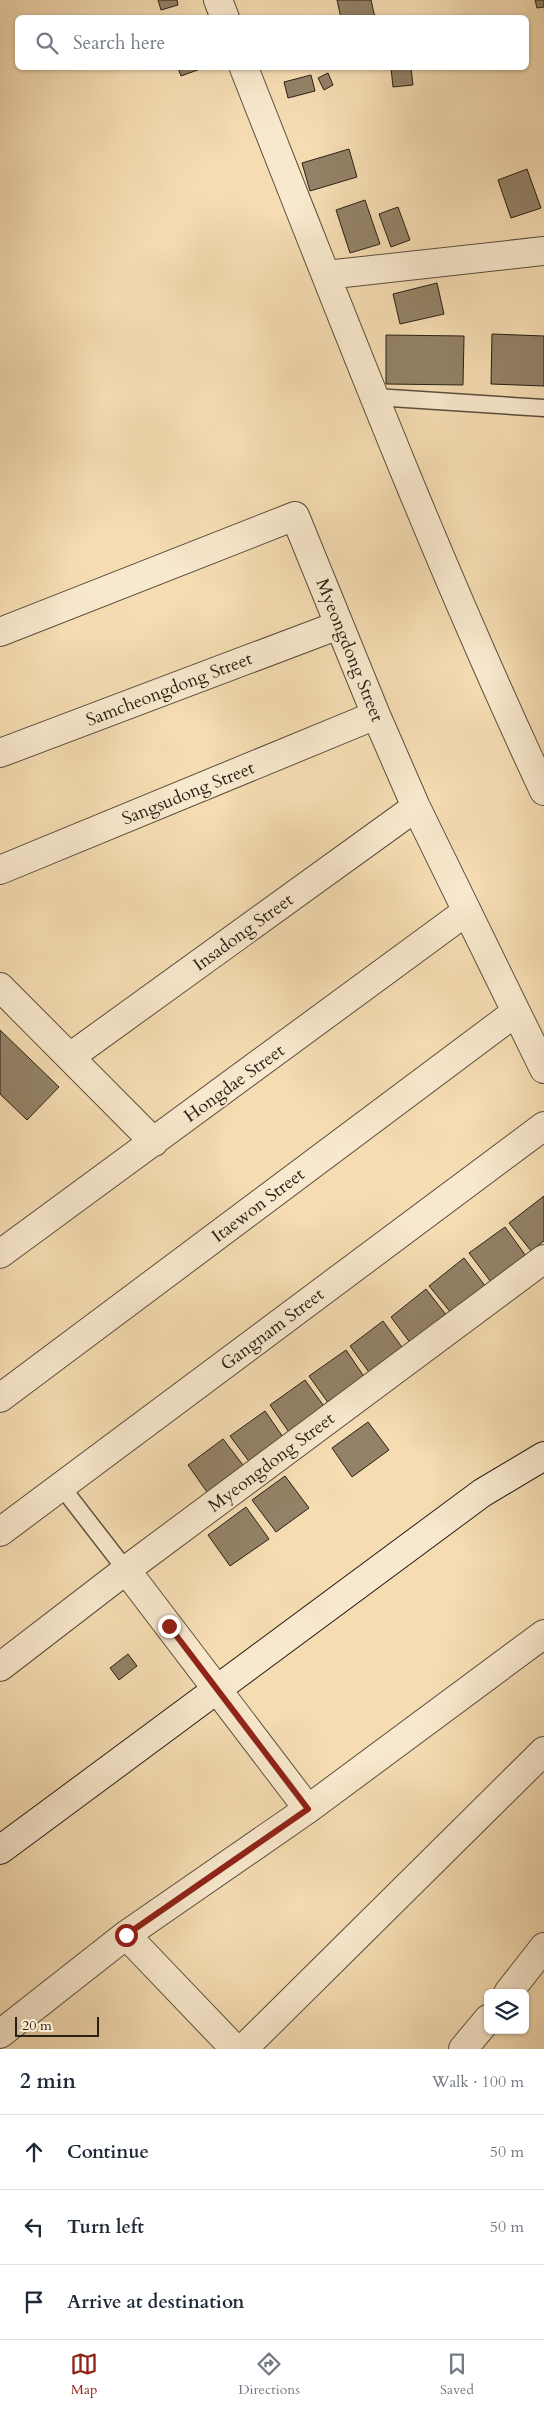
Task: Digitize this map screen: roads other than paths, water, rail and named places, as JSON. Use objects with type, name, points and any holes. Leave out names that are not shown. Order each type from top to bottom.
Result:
[{"type":"street","points":[[218,0],[224,15]]},
{"type":"street","points":[[245,70],[375,398],[486,665],[544,791]]},
{"type":"street","points":[[326,276],[544,251]]},
{"type":"street","name":"Myeongdong Street","points":[[0,632],[295,516],[376,715],[416,807],[544,1069]]},
{"type":"street","name":"Samcheongdong Street","points":[[0,753],[339,624]]},
{"type":"street","name":"Sangsudong Street","points":[[0,870],[376,715]]},
{"type":"street","name":"Insadong Street","points":[[70,1057],[416,807]]},
{"type":"street","name":"Hongdae Street","points":[[0,1254],[467,911]]},
{"type":"street","points":[[0,987],[154,1142]]},
{"type":"street","name":"Itaewon Street","points":[[0,1398],[516,1012]]},
{"type":"street","name":"Gangnam Street","points":[[0,1532],[544,1126]]},
{"type":"street","name":"Myeongdong Street","points":[[0,1667],[126,1570],[544,1259]]},
{"type":"street","points":[[0,1850],[482,1493],[544,1456]]},
{"type":"street","points":[[126,1570],[218,1688],[308,1809]]},
{"type":"street","points":[[0,2034],[126,1935],[308,1809],[544,1634]]},
{"type":"street","points":[[243,2049],[544,1751]]},
{"type":"street","points":[[126,1935],[235,2049]]},
{"type":"street","points":[[511,1989],[544,1947]]},
{"type":"street","points":[[463,2049],[484,2024]]},
{"type":"lane","points":[[375,398],[544,408]]},
{"type":"lane","points":[[61,1486],[126,1570]]}]
